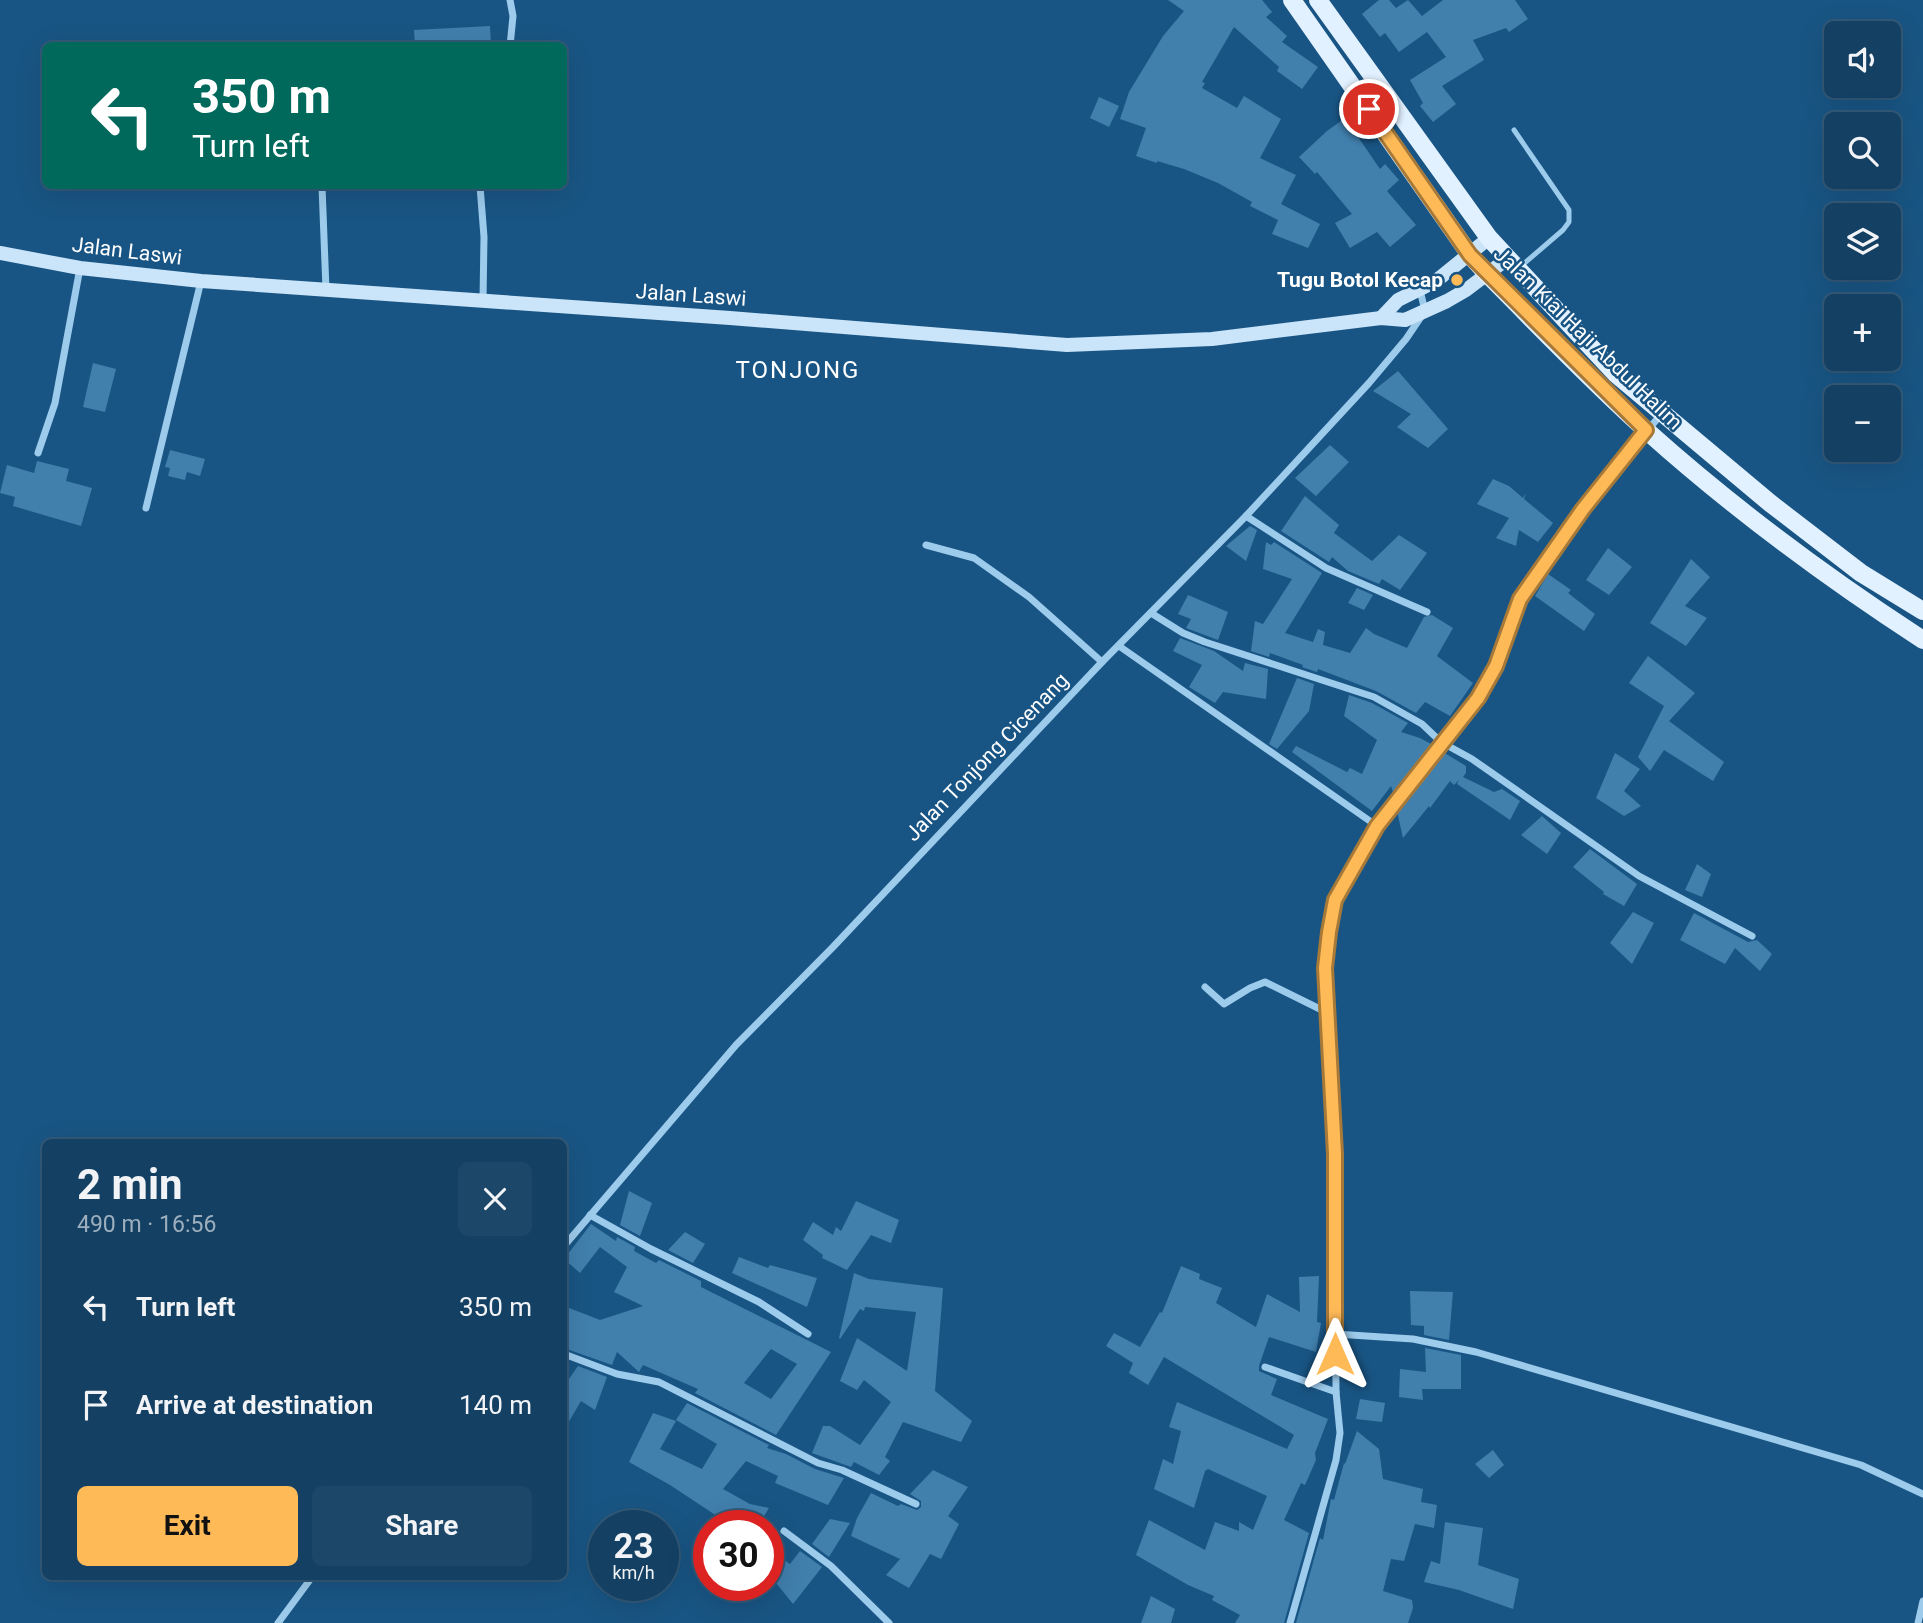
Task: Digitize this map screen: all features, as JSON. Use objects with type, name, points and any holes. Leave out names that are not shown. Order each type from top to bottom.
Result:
[{"type":"main road","name":"Jalan Kiai Haji Abdul Halim","points":[[1292,0],[1470,255],[1487,274],[1646,430],[1791,548],[1853,595],[1923,640]]},
{"type":"main road","name":"Jalan Kiai Haji Abdul Halim","points":[[1318,0],[1489,238],[1616,374],[1830,550],[1861,573],[1923,611]]},
{"type":"main road","points":[[1381,318],[1398,300],[1420,290],[1470,255],[1489,238]]},
{"type":"main road","name":"Jalan Laswi","points":[[0,253],[80,268],[201,281],[1067,345],[1212,339],[1381,318],[1405,320],[1466,290],[1487,274],[1512,264]]},
{"type":"street","points":[[509,0],[513,16],[510,42]]},
{"type":"street","points":[[322,189],[327,290]]},
{"type":"street","points":[[480,189],[484,237],[483,302]]},
{"type":"street","points":[[38,453],[55,402],[80,268]]},
{"type":"street","points":[[146,508],[201,281]]},
{"type":"street","points":[[1420,290],[1425,311]]},
{"type":"street","name":"Jalan Tonjong Cicenang","points":[[567,1242],[736,1045],[833,947],[1102,662],[1246,516],[1376,375],[1425,311]]},
{"type":"street","points":[[1290,1623],[1336,1460],[1340,1433],[1336,1392],[1335,1154],[1325,968],[1335,900],[1377,826],[1478,698],[1496,666],[1520,599],[1583,509],[1662,413]]},
{"type":"street","points":[[1246,516],[1326,568],[1427,612]]},
{"type":"street","points":[[926,545],[974,558],[1028,597],[1102,662]]},
{"type":"street","points":[[1151,613],[1183,633],[1205,642],[1374,697],[1422,724],[1441,742],[1472,759],[1639,876],[1752,936]]},
{"type":"street","points":[[1119,646],[1377,826]]},
{"type":"street","points":[[1205,987],[1224,1004],[1265,982],[1328,1013]]},
{"type":"street","points":[[590,1215],[651,1249],[760,1303],[808,1334]]},
{"type":"street","points":[[1335,1334],[1413,1339],[1476,1352],[1861,1465],[1923,1494]]},
{"type":"street","points":[[567,1355],[617,1374],[659,1382],[818,1463],[842,1470],[916,1504]]},
{"type":"street","points":[[1265,1367],[1336,1392]]},
{"type":"street","points":[[784,1531],[831,1566],[889,1623]]},
{"type":"street","points":[[278,1623],[310,1580]]},
{"type":"street","points":[[1918,1623],[1923,1601]]},
{"type":"lane","points":[[1512,264],[1563,230],[1569,222],[1569,210],[1514,131]]},
{"type":"building","points":[[1168,0],[1262,0],[1272,12],[1266,17],[1287,36],[1282,42],[1318,67],[1302,89],[1277,71],[1279,67],[1234,27],[1202,82],[1205,83],[1202,88],[1237,108],[1244,96],[1281,119],[1260,158],[1296,175],[1281,204],[1320,224],[1308,248],[1272,234],[1278,220],[1250,206],[1252,202],[1218,183],[1184,169],[1136,156],[1146,128],[1120,119],[1129,92],[1163,36],[1184,11]]},
{"type":"building","points":[[1379,0],[1389,0],[1396,8],[1408,0],[1422,16],[1443,0],[1515,0],[1528,19],[1509,32],[1506,28],[1473,40],[1484,60],[1442,86],[1456,104],[1433,122],[1420,106],[1423,103],[1410,80],[1446,57],[1427,32],[1399,52],[1385,33],[1380,37],[1362,14]]},
{"type":"building","points":[[490,26],[491,42],[415,42],[414,30]]},
{"type":"building","points":[[1099,97],[1119,106],[1109,127],[1090,118]]},
{"type":"building","points":[[1345,118],[1380,169],[1385,164],[1399,180],[1387,191],[1416,225],[1390,247],[1377,232],[1350,248],[1335,223],[1352,214],[1317,172],[1315,174],[1299,157]]},
{"type":"building","points":[[93,363],[116,369],[105,412],[83,407]]},
{"type":"building","points":[[1398,371],[1448,429],[1428,448],[1397,427],[1411,414],[1373,391]]},
{"type":"building","points":[[1330,445],[1349,462],[1316,496],[1295,478]]},
{"type":"building","points":[[170,450],[205,459],[200,476],[187,472],[185,480],[168,476],[170,468],[165,467]]},
{"type":"building","points":[[37,461],[69,469],[66,481],[92,488],[81,526],[13,506],[15,497],[0,493],[7,465],[34,473]]},
{"type":"building","points":[[1493,479],[1509,486],[1523,498],[1526,493],[1524,499],[1553,523],[1538,542],[1519,530],[1516,546],[1496,538],[1509,518],[1477,504]]},
{"type":"building","points":[[1305,496],[1339,525],[1334,533],[1372,561],[1399,535],[1427,553],[1400,590],[1382,579],[1379,584],[1348,571],[1332,557],[1329,562],[1281,531]]},
{"type":"building","points":[[1250,526],[1257,530],[1246,561],[1226,546]]},
{"type":"building","points":[[1266,542],[1271,545],[1274,542],[1322,573],[1285,633],[1313,642],[1318,629],[1325,632],[1323,645],[1350,653],[1366,628],[1407,648],[1424,617],[1432,615],[1453,628],[1437,656],[1473,683],[1450,716],[1425,702],[1416,713],[1376,691],[1318,669],[1317,672],[1270,653],[1269,657],[1251,651],[1255,621],[1263,624],[1292,579],[1263,569]]},
{"type":"building","points":[[1608,548],[1632,567],[1609,595],[1586,580]]},
{"type":"building","points":[[1691,559],[1710,577],[1685,606],[1707,618],[1686,646],[1650,623]]},
{"type":"building","points":[[1548,574],[1571,590],[1568,593],[1595,614],[1584,631],[1535,596]]},
{"type":"building","points":[[1357,588],[1373,595],[1364,610],[1348,603]]},
{"type":"building","points":[[1188,595],[1228,612],[1218,640],[1186,628],[1191,619],[1178,614]]},
{"type":"building","points":[[1180,638],[1214,651],[1243,671],[1245,663],[1268,669],[1266,699],[1223,692],[1215,703],[1189,687],[1202,665],[1173,651]]},
{"type":"building","points":[[1648,656],[1695,693],[1669,721],[1724,762],[1713,781],[1664,750],[1650,771],[1638,757],[1664,706],[1629,683]]},
{"type":"building","points":[[1297,678],[1314,684],[1309,711],[1277,749],[1269,744]]},
{"type":"building","points":[[1349,695],[1372,703],[1408,723],[1401,732],[1433,745],[1394,795],[1391,786],[1372,811],[1292,752],[1296,746],[1347,772],[1350,768],[1362,774],[1377,740],[1344,716]]},
{"type":"building","points":[[1443,752],[1466,766],[1463,777],[1494,792],[1502,789],[1520,801],[1510,820],[1457,784],[1459,780],[1454,785],[1450,781],[1403,838],[1397,811]]},
{"type":"building","points":[[1615,753],[1640,769],[1624,791],[1641,806],[1624,816],[1596,798]]},
{"type":"building","points":[[1542,816],[1561,833],[1547,854],[1521,835]]},
{"type":"building","points":[[1590,849],[1637,884],[1624,906],[1603,894],[1604,892],[1573,867]]},
{"type":"building","points":[[1697,864],[1711,874],[1702,897],[1685,890]]},
{"type":"building","points":[[1633,912],[1654,923],[1632,964],[1610,943]]},
{"type":"building","points":[[1694,913],[1748,942],[1757,940],[1772,954],[1760,971],[1735,948],[1725,964],[1680,940]]},
{"type":"building","points":[[629,1191],[652,1203],[640,1236],[620,1225]]},
{"type":"building","points":[[856,1201],[899,1220],[891,1243],[871,1235],[847,1270],[822,1258],[823,1255],[803,1240],[813,1222],[833,1235],[836,1227],[841,1231]]},
{"type":"building","points":[[591,1224],[616,1241],[617,1237],[635,1247],[634,1251],[656,1263],[659,1260],[701,1281],[701,1287],[831,1352],[776,1435],[695,1393],[698,1389],[643,1365],[639,1372],[617,1352],[612,1365],[567,1349],[567,1307],[600,1320],[643,1306],[614,1292],[627,1267],[600,1247],[580,1273],[567,1262],[567,1255]],"holes":[[[771,1349],[797,1364],[771,1399],[744,1383]]]},
{"type":"building","points":[[685,1232],[705,1244],[693,1263],[668,1250]]},
{"type":"building","points":[[739,1257],[768,1268],[770,1265],[817,1278],[807,1307],[732,1273]]},
{"type":"building","points":[[1181,1266],[1200,1274],[1199,1279],[1222,1288],[1216,1303],[1256,1327],[1267,1294],[1300,1312],[1299,1277],[1319,1276],[1317,1322],[1321,1323],[1316,1352],[1269,1337],[1259,1366],[1259,1371],[1277,1379],[1271,1395],[1328,1419],[1315,1453],[1316,1460],[1305,1485],[1301,1483],[1284,1520],[1309,1533],[1284,1623],[1235,1623],[1240,1615],[1212,1600],[1214,1596],[1188,1585],[1136,1555],[1149,1520],[1205,1550],[1215,1522],[1239,1531],[1239,1522],[1253,1530],[1267,1496],[1208,1469],[1205,1471],[1194,1508],[1154,1489],[1163,1459],[1173,1464],[1181,1431],[1169,1427],[1177,1402],[1287,1449],[1294,1435],[1164,1357],[1148,1385],[1129,1373],[1133,1363],[1106,1346],[1114,1333],[1140,1347],[1160,1312],[1162,1313]]},
{"type":"building","points":[[854,1273],[869,1279],[943,1288],[935,1391],[972,1421],[961,1442],[903,1422],[885,1457],[890,1461],[879,1475],[854,1462],[851,1467],[812,1453],[823,1426],[830,1426],[860,1445],[891,1402],[864,1380],[857,1390],[840,1381],[857,1338],[907,1371],[916,1312],[865,1307],[864,1311],[860,1309],[839,1338]]},
{"type":"building","points":[[1410,1291],[1453,1292],[1449,1340],[1424,1335],[1424,1326],[1411,1325]]},
{"type":"building","points":[[1425,1348],[1461,1355],[1461,1389],[1422,1389],[1423,1400],[1399,1397],[1400,1369],[1426,1372]]},
{"type":"building","points":[[578,1366],[607,1377],[595,1410],[581,1401],[567,1425],[567,1382]]},
{"type":"building","points":[[1360,1399],[1385,1403],[1382,1422],[1356,1419]]},
{"type":"building","points":[[687,1403],[769,1445],[767,1448],[786,1454],[815,1469],[844,1478],[828,1505],[775,1483],[778,1476],[746,1461],[723,1489],[750,1504],[769,1508],[768,1510],[708,1510],[629,1462],[653,1413],[676,1421],[660,1449],[702,1469],[717,1444],[676,1420]]},
{"type":"building","points":[[1357,1431],[1379,1449],[1383,1479],[1423,1489],[1421,1502],[1437,1505],[1434,1528],[1415,1524],[1404,1561],[1391,1559],[1383,1591],[1412,1600],[1413,1608],[1408,1623],[1296,1623],[1320,1538],[1323,1540],[1331,1499],[1334,1500],[1344,1463]]},
{"type":"building","points":[[1493,1450],[1504,1465],[1489,1478],[1475,1464]]},
{"type":"building","points":[[933,1470],[968,1487],[948,1516],[959,1524],[941,1559],[930,1554],[909,1588],[886,1575],[900,1559],[851,1536],[857,1518],[871,1493],[898,1506],[901,1504],[917,1510],[921,1507],[921,1501],[910,1494]]},
{"type":"building","points":[[830,1519],[850,1523],[829,1557],[812,1544]]},
{"type":"building","points":[[1445,1522],[1483,1528],[1478,1565],[1519,1579],[1513,1609],[1459,1590],[1424,1582],[1431,1561],[1440,1564]]},
{"type":"building","points":[[800,1551],[822,1567],[793,1604],[784,1593],[784,1560],[790,1564]]},
{"type":"building","points":[[1151,1596],[1175,1609],[1171,1623],[1141,1623]]},
{"type":"place","name":"Tugu Botol Kecap","points":[[1457,280]]},
{"type":"district","name":"TONJONG","points":[[798,370]]},
{"type":"route","points":[[1335,1354],[1335,1154],[1325,968],[1335,900],[1377,826],[1478,698],[1496,666],[1503,640],[1520,599],[1583,509],[1646,430],[1470,255],[1369,109]]}]
